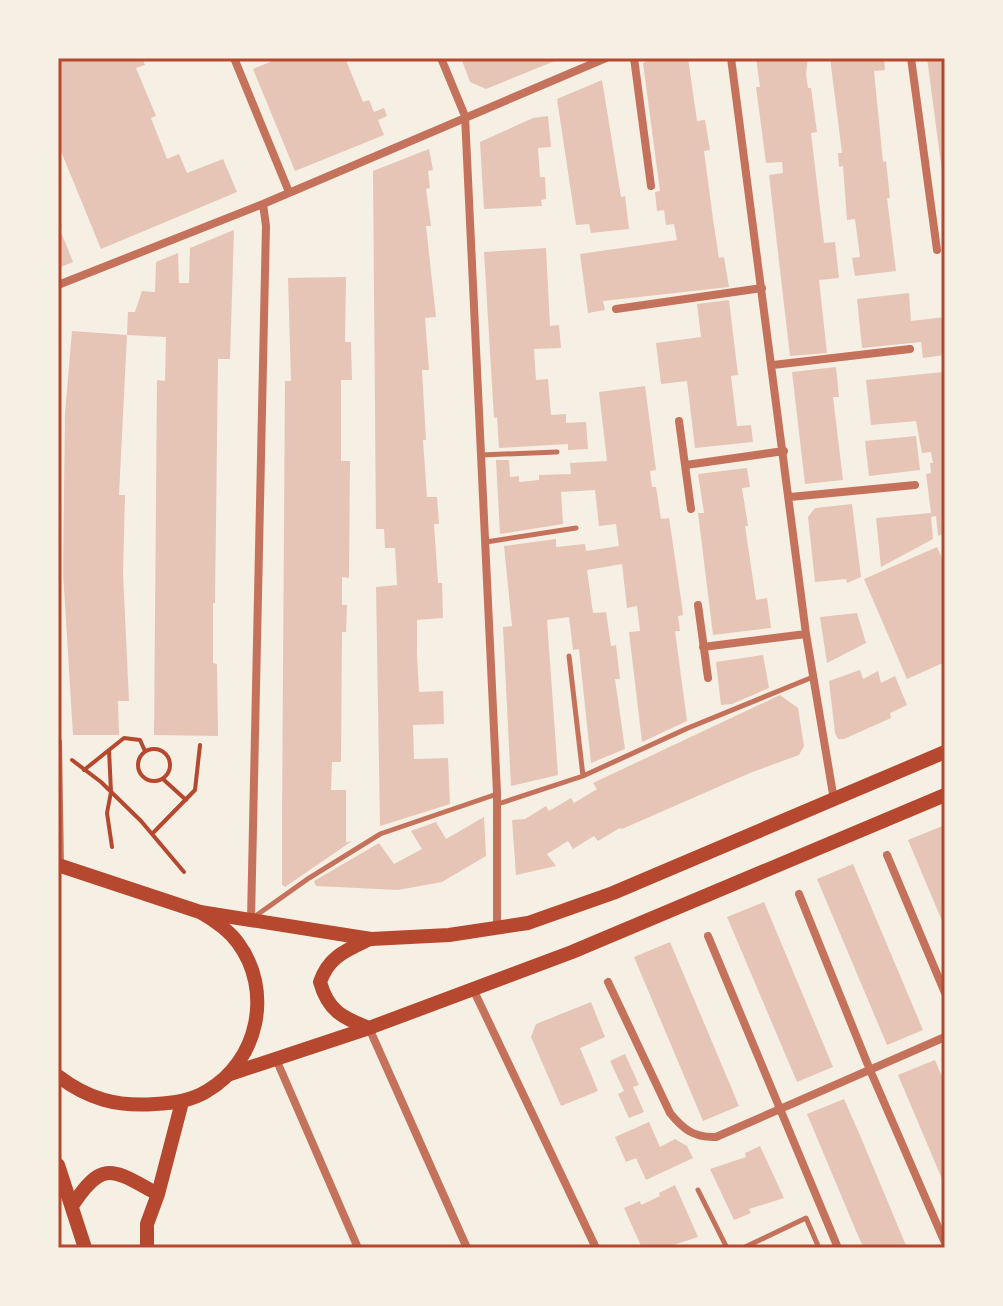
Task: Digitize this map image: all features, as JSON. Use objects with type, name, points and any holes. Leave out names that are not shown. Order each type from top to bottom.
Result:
[{"type":"main road","points":[[59,866],[200,912],[371,939],[497,930],[528,923],[613,893],[945,752]]},
{"type":"main road","points":[[230,1074],[369,1028],[572,952],[945,795]]},
{"type":"main road","points":[[58,1076],[97,1100],[127,1106],[182,1102],[208,1091],[230,1074],[245,1055],[254,1033],[258,1009],[256,985],[250,962],[237,942],[221,925],[200,912]]},
{"type":"main road","points":[[369,1028],[342,1017],[330,1004],[320,982],[324,969],[333,958],[371,939]]},
{"type":"main road","points":[[147,1248],[147,1224],[182,1102]]},
{"type":"main road","points":[[58,1165],[85,1248]]},
{"type":"main road","points":[[72,1206],[93,1176],[106,1172],[124,1176],[158,1194]]},
{"type":"street","points":[[234,58],[289,192]]},
{"type":"street","points":[[441,58],[465,116],[497,793],[497,930]]},
{"type":"street","points":[[58,285],[263,204],[606,58]]},
{"type":"street","points":[[634,58],[651,186]]},
{"type":"street","points":[[731,58],[806,634],[834,800]]},
{"type":"street","points":[[911,58],[937,250]]},
{"type":"street","points":[[251,919],[266,226],[263,204]]},
{"type":"street","points":[[616,309],[762,288]]},
{"type":"street","points":[[773,365],[910,349]]},
{"type":"street","points":[[679,421],[691,509]]},
{"type":"street","points":[[686,465],[784,451]]},
{"type":"street","points":[[790,497],[915,485]]},
{"type":"street","points":[[698,605],[708,678]]},
{"type":"street","points":[[703,647],[806,634]]},
{"type":"street","points":[[58,744],[59,866]]},
{"type":"street","points":[[887,855],[945,993]]},
{"type":"street","points":[[799,894],[870,1070],[945,1243]]},
{"type":"street","points":[[708,936],[838,1248]]},
{"type":"street","points":[[608,982],[670,1113],[683,1128],[701,1138],[716,1137],[945,1037]]},
{"type":"street","points":[[473,989],[596,1248]]},
{"type":"street","points":[[369,1028],[467,1248]]},
{"type":"street","points":[[276,1059],[358,1248]]},
{"type":"lane","points":[[933,229],[945,227]]},
{"type":"lane","points":[[481,455],[557,452]]},
{"type":"lane","points":[[486,542],[576,528]]},
{"type":"lane","points":[[569,656],[583,776]]},
{"type":"lane","points":[[497,805],[583,776],[688,728],[813,677]]},
{"type":"lane","points":[[251,919],[380,834],[497,793]]},
{"type":"lane","points":[[698,1190],[727,1248]]},
{"type":"lane","points":[[743,1248],[806,1218],[819,1248]]},
{"type":"path","points":[[84,770],[124,738],[140,740],[145,751]]},
{"type":"path","points":[[58,744],[153,833],[184,872]]},
{"type":"path","points":[[153,833],[195,790],[200,745]]},
{"type":"path","points":[[158,749],[168,756],[170,769],[163,779],[150,782],[140,774],[138,762],[145,751],[158,749]]},
{"type":"path","points":[[109,750],[111,792],[107,813],[112,847]]},
{"type":"path","points":[[163,779],[186,800]]},
{"type":"building","points":[[58,58],[142,58],[145,65],[136,68],[156,116],[151,118],[167,159],[179,154],[187,173],[223,159],[237,192],[101,249],[58,144]]},
{"type":"building","points":[[280,58],[345,58],[363,102],[369,100],[374,112],[384,108],[387,116],[378,120],[384,135],[295,171],[253,69]]},
{"type":"building","points":[[461,58],[562,58],[486,89],[470,82]]},
{"type":"building","points":[[655,58],[688,58],[697,121],[705,120],[710,150],[704,151],[713,219],[719,258],[724,257],[729,287],[603,301],[605,310],[588,313],[580,254],[677,240],[674,224],[666,225],[664,210],[657,211],[655,192],[660,191],[643,63]]},
{"type":"building","points":[[756,58],[808,58],[806,74],[817,132],[811,133],[824,243],[835,242],[839,278],[819,280],[827,353],[790,356],[769,175],[783,173],[782,162],[766,163],[756,87],[760,87]]},
{"type":"building","points":[[830,58],[884,58],[885,70],[874,71],[896,271],[855,276],[852,258],[860,257],[855,219],[847,220],[843,166],[839,167],[838,153],[842,153]]},
{"type":"building","points":[[927,58],[945,58],[945,179],[943,179]]},
{"type":"building","points":[[602,80],[629,229],[591,233],[589,224],[576,225],[557,99]]},
{"type":"building","points":[[548,116],[551,147],[538,148],[540,177],[545,177],[546,199],[541,200],[542,206],[484,209],[480,142],[533,118]]},
{"type":"building","points":[[429,149],[433,170],[428,171],[430,188],[426,189],[431,226],[426,226],[436,317],[425,318],[429,370],[422,370],[426,440],[423,440],[427,497],[437,497],[439,524],[434,524],[443,618],[417,620],[417,654],[419,692],[443,691],[444,724],[413,725],[414,759],[448,758],[450,804],[380,826],[376,587],[397,585],[395,548],[385,548],[384,529],[376,529],[373,171]]},
{"type":"building","points":[[58,215],[62,226],[59,227],[73,262],[58,268]]},
{"type":"building","points":[[234,230],[230,359],[218,359],[213,663],[217,664],[218,736],[154,735],[157,380],[165,381],[166,337],[127,335],[128,312],[135,312],[142,291],[155,292],[156,262],[178,253],[179,283],[189,283],[190,248]]},
{"type":"building","points":[[546,248],[550,326],[559,325],[561,348],[534,349],[536,380],[548,379],[551,415],[566,414],[566,423],[586,422],[588,449],[568,450],[568,444],[499,448],[497,417],[494,418],[484,252]]},
{"type":"building","points":[[346,277],[345,342],[351,342],[352,380],[341,380],[341,461],[350,461],[349,578],[342,577],[342,605],[347,605],[346,632],[342,632],[341,762],[332,762],[331,790],[346,790],[346,842],[352,841],[285,887],[282,885],[282,814],[285,381],[291,381],[288,278]]},
{"type":"building","points":[[909,293],[911,321],[945,317],[945,355],[923,358],[921,342],[862,348],[857,299]]},
{"type":"building","points":[[729,300],[738,375],[731,376],[737,426],[751,425],[753,442],[695,448],[687,381],[661,384],[656,343],[701,337],[697,304]]},
{"type":"building","points":[[72,331],[127,335],[119,495],[125,495],[123,573],[129,701],[118,701],[119,735],[73,735],[63,572],[65,413]]},
{"type":"building","points":[[836,367],[839,397],[833,397],[843,480],[805,484],[792,372]]},
{"type":"building","points":[[943,372],[945,533],[938,536],[936,516],[931,517],[933,539],[881,567],[876,518],[931,513],[926,474],[931,473],[930,463],[933,463],[931,452],[922,453],[916,421],[871,425],[866,380]]},
{"type":"building","points":[[645,386],[656,470],[650,471],[652,487],[656,487],[661,519],[669,518],[681,599],[683,615],[678,616],[680,631],[675,631],[687,721],[642,742],[629,632],[640,631],[637,606],[627,608],[622,564],[587,570],[593,613],[606,612],[611,646],[616,645],[620,679],[615,679],[625,749],[591,763],[579,649],[573,650],[569,617],[547,620],[558,775],[511,786],[503,627],[512,626],[504,546],[556,539],[556,547],[585,544],[586,551],[619,546],[616,524],[599,526],[595,490],[561,492],[563,524],[500,534],[496,460],[509,460],[510,477],[519,476],[519,482],[539,480],[539,475],[571,474],[570,463],[607,461],[599,392]]},
{"type":"building","points":[[916,436],[920,470],[869,476],[865,441]]},
{"type":"building","points":[[747,468],[750,487],[742,488],[756,600],[767,598],[771,628],[713,635],[698,513],[704,513],[698,474]]},
{"type":"building","points":[[852,504],[861,577],[847,583],[846,579],[815,582],[808,517],[815,508]]},
{"type":"building","points":[[937,547],[945,565],[945,662],[907,679],[864,579]]},
{"type":"building","points":[[857,613],[866,643],[827,663],[820,617]]},
{"type":"building","points":[[763,655],[769,688],[732,704],[721,705],[716,662]]},
{"type":"building","points":[[860,670],[863,679],[878,671],[881,683],[895,676],[907,705],[890,713],[891,718],[838,739],[829,681]]},
{"type":"building","points":[[780,695],[798,708],[804,746],[799,755],[620,828],[598,841],[594,836],[573,849],[568,841],[547,854],[556,866],[516,875],[512,820],[525,819],[546,806],[549,811],[571,798],[574,803],[597,789],[593,783]]},
{"type":"building","points":[[484,817],[486,856],[442,882],[398,890],[316,886],[314,881],[379,843],[394,864],[422,849],[411,831],[436,822],[446,839]]},
{"type":"building","points":[[945,825],[945,928],[908,840]]},
{"type":"building","points":[[853,864],[923,1030],[887,1045],[817,879]]},
{"type":"building","points":[[764,902],[833,1067],[797,1082],[727,917]]},
{"type":"building","points":[[670,942],[739,1106],[703,1121],[634,957]]},
{"type":"building","points":[[591,1002],[605,1037],[580,1048],[598,1091],[561,1106],[531,1037],[536,1024]]},
{"type":"building","points":[[625,1054],[639,1085],[633,1087],[644,1112],[629,1118],[618,1094],[624,1091],[610,1061]]},
{"type":"building","points":[[935,1060],[945,1084],[945,1186],[898,1075]]},
{"type":"building","points":[[844,1099],[907,1248],[864,1248],[859,1238],[807,1114]]},
{"type":"building","points":[[649,1122],[660,1147],[675,1139],[687,1146],[693,1158],[646,1180],[636,1158],[626,1162],[615,1137]]},
{"type":"building","points":[[760,1146],[784,1198],[749,1209],[751,1213],[734,1220],[710,1169],[746,1157],[745,1153]]},
{"type":"building","points":[[675,1185],[698,1237],[664,1248],[642,1248],[624,1208],[640,1201],[641,1205]]}]
